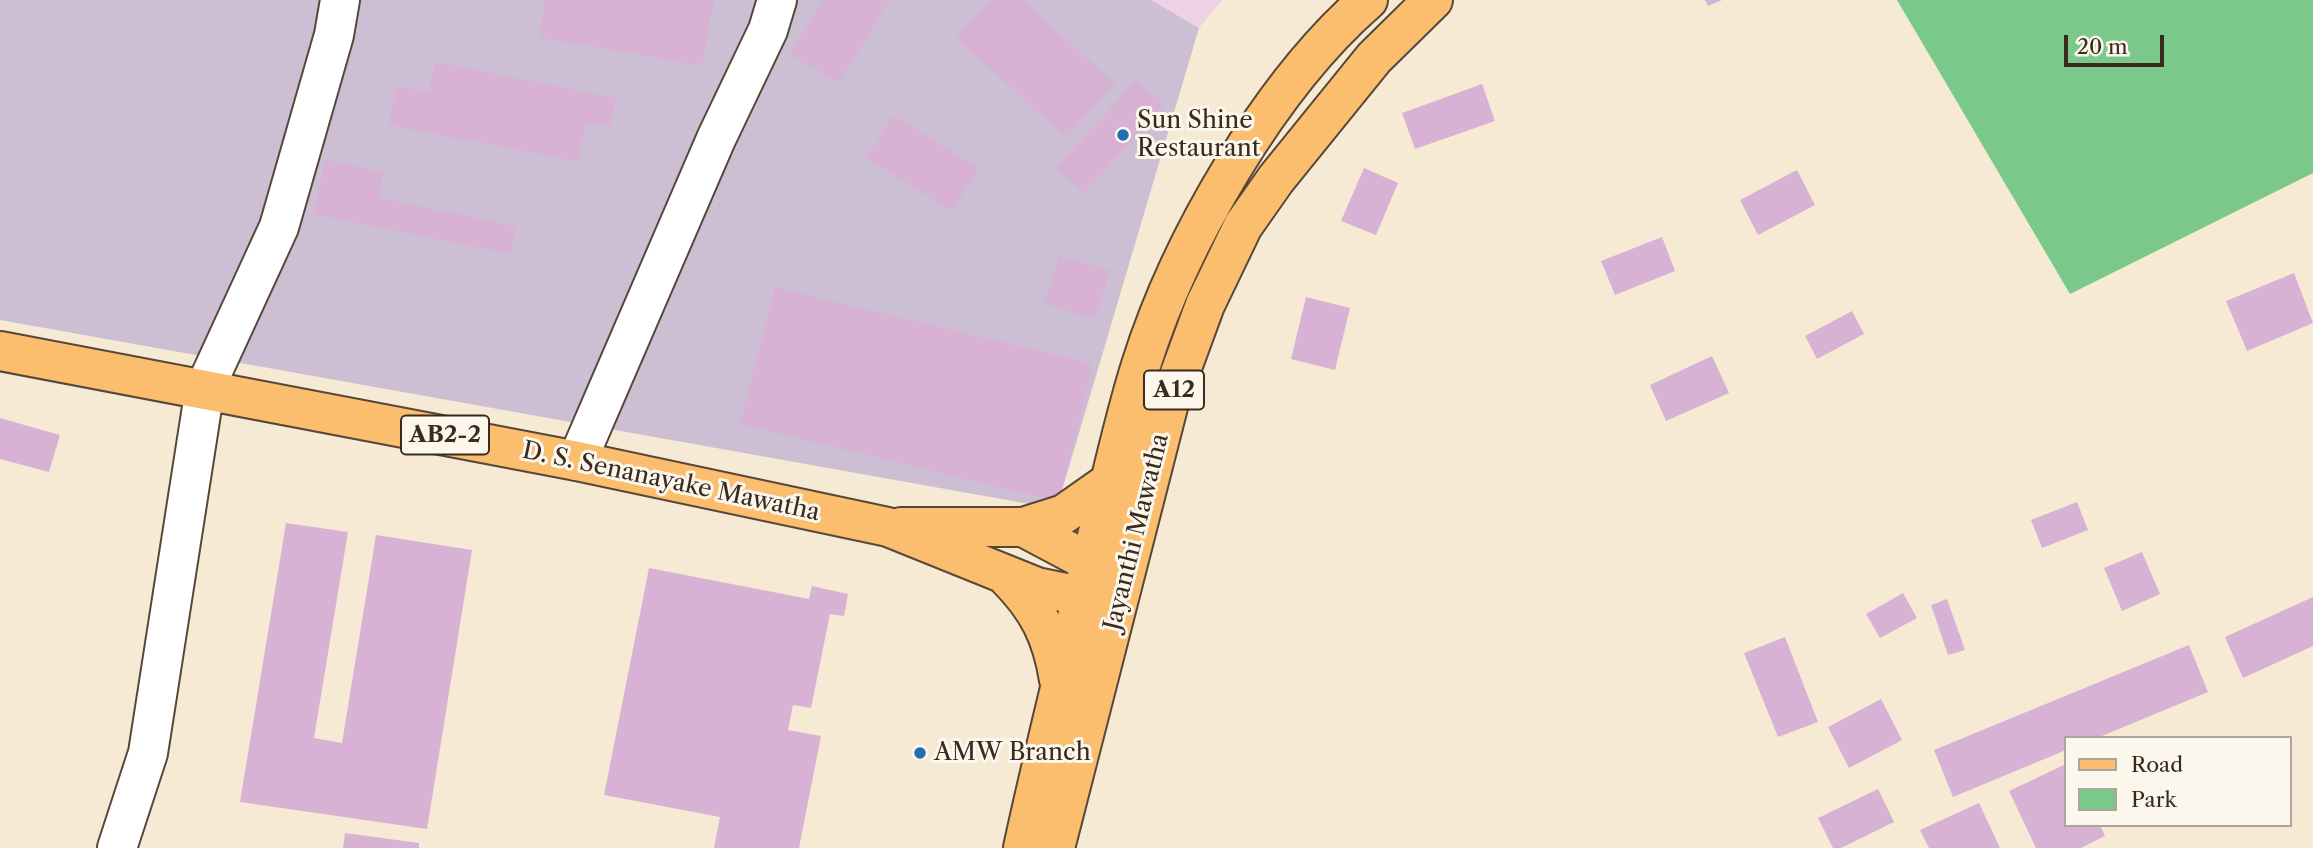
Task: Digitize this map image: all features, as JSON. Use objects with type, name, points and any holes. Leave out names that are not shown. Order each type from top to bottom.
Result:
[{"type":"main road","name":"Jayanthi Mawatha","points":[[1055,848],[1104,583],[1111,481],[1141,365],[1172,281],[1213,205],[1282,97],[1327,38],[1368,0]]},
{"type":"main road","name":"Jayanthi Mawatha","points":[[1023,848],[1059,680],[1104,583],[1205,305],[1243,226],[1328,111],[1374,58],[1433,0]]},
{"type":"main road","name":"D. S. Senanayake Mawatha","points":[[0,351],[577,461],[888,527],[1037,587],[1104,583]]},
{"type":"main road","points":[[1023,527],[1064,514],[1111,481]]},
{"type":"main road","name":"D. S. Senanayake Mawatha","points":[[888,527],[1023,527],[1104,583]]},
{"type":"main road","points":[[1006,576],[1029,598],[1042,618],[1049,635],[1059,680]]},
{"type":"street","points":[[117,848],[148,753],[205,388],[279,227],[334,35],[340,0]]},
{"type":"street","points":[[577,461],[716,139],[768,30],[777,0]]},
{"type":"shaded area","points":[[0,0],[1151,0],[1199,28],[1063,487],[1035,505],[0,320]]},
{"type":"shaded area","points":[[1151,0],[1222,0],[1199,28]]},
{"type":"green space","points":[[1897,0],[2313,0],[2313,173],[2070,294]]},
{"type":"building","points":[[545,0],[714,0],[702,66],[539,37]]},
{"type":"building","points":[[823,0],[890,0],[839,83],[790,54]]},
{"type":"building","points":[[991,0],[1022,0],[1115,83],[1066,138],[956,38]]},
{"type":"building","points":[[1705,0],[1722,0],[1708,6]]},
{"type":"building","points":[[435,62],[616,98],[611,126],[586,123],[578,162],[389,125],[396,86],[429,92]]},
{"type":"building","points":[[1136,80],[1164,105],[1084,193],[1056,168]]},
{"type":"building","points":[[1482,84],[1495,121],[1415,149],[1402,113]]},
{"type":"building","points":[[893,115],[979,168],[952,211],[866,158]]},
{"type":"building","points":[[325,160],[384,172],[379,198],[516,226],[510,254],[314,214]]},
{"type":"building","points":[[1364,168],[1398,183],[1376,235],[1341,221]]},
{"type":"building","points":[[1797,170],[1815,205],[1758,235],[1740,200]]},
{"type":"building","points":[[1662,237],[1675,271],[1615,295],[1601,261]]},
{"type":"building","points":[[1059,256],[1110,270],[1095,319],[1044,304]]},
{"type":"building","points":[[2294,273],[2313,323],[2247,351],[2226,301]]},
{"type":"building","points":[[775,287],[1093,364],[1059,502],[740,424]]},
{"type":"building","points":[[1306,297],[1350,308],[1335,370],[1291,359]]},
{"type":"building","points":[[1852,311],[1864,334],[1817,359],[1805,336]]},
{"type":"building","points":[[1712,356],[1729,393],[1666,421],[1650,385]]},
{"type":"building","points":[[0,418],[60,435],[49,472],[0,459]]},
{"type":"building","points":[[2077,502],[2088,530],[2042,548],[2031,520]]},
{"type":"building","points":[[286,523],[348,532],[314,738],[342,743],[376,535],[472,550],[427,829],[240,802]]},
{"type":"building","points":[[2142,552],[2160,594],[2122,611],[2104,568]]},
{"type":"building","points":[[649,568],[809,599],[812,586],[848,594],[844,616],[830,614],[811,708],[793,705],[788,730],[821,736],[799,848],[714,848],[720,817],[604,795]]},
{"type":"building","points":[[1903,593],[1917,618],[1880,638],[1866,614]]},
{"type":"building","points":[[2313,597],[2313,646],[2243,678],[2225,637]]},
{"type":"building","points":[[1947,599],[1965,650],[1948,655],[1931,605]]},
{"type":"building","points":[[1785,637],[1818,722],[1778,737],[1744,653]]},
{"type":"building","points":[[2189,645],[2208,692],[2102,736],[2064,736],[2064,751],[1953,797],[1934,750]]},
{"type":"building","points":[[1881,699],[1902,740],[1849,768],[1828,727]]},
{"type":"building","points":[[2064,765],[2064,827],[2101,827],[2105,836],[2081,848],[2036,848],[2009,791]]},
{"type":"building","points":[[1878,789],[1894,822],[1841,848],[1833,848],[1818,818]]},
{"type":"building","points":[[1979,803],[2000,848],[1929,848],[1920,830]]},
{"type":"building","points":[[345,833],[419,843],[419,848],[343,848]]},
{"type":"place","name":"Sun Shine Restaurant","points":[[1123,135]]},
{"type":"place","name":"AMW Branch","points":[[920,753]]}]
